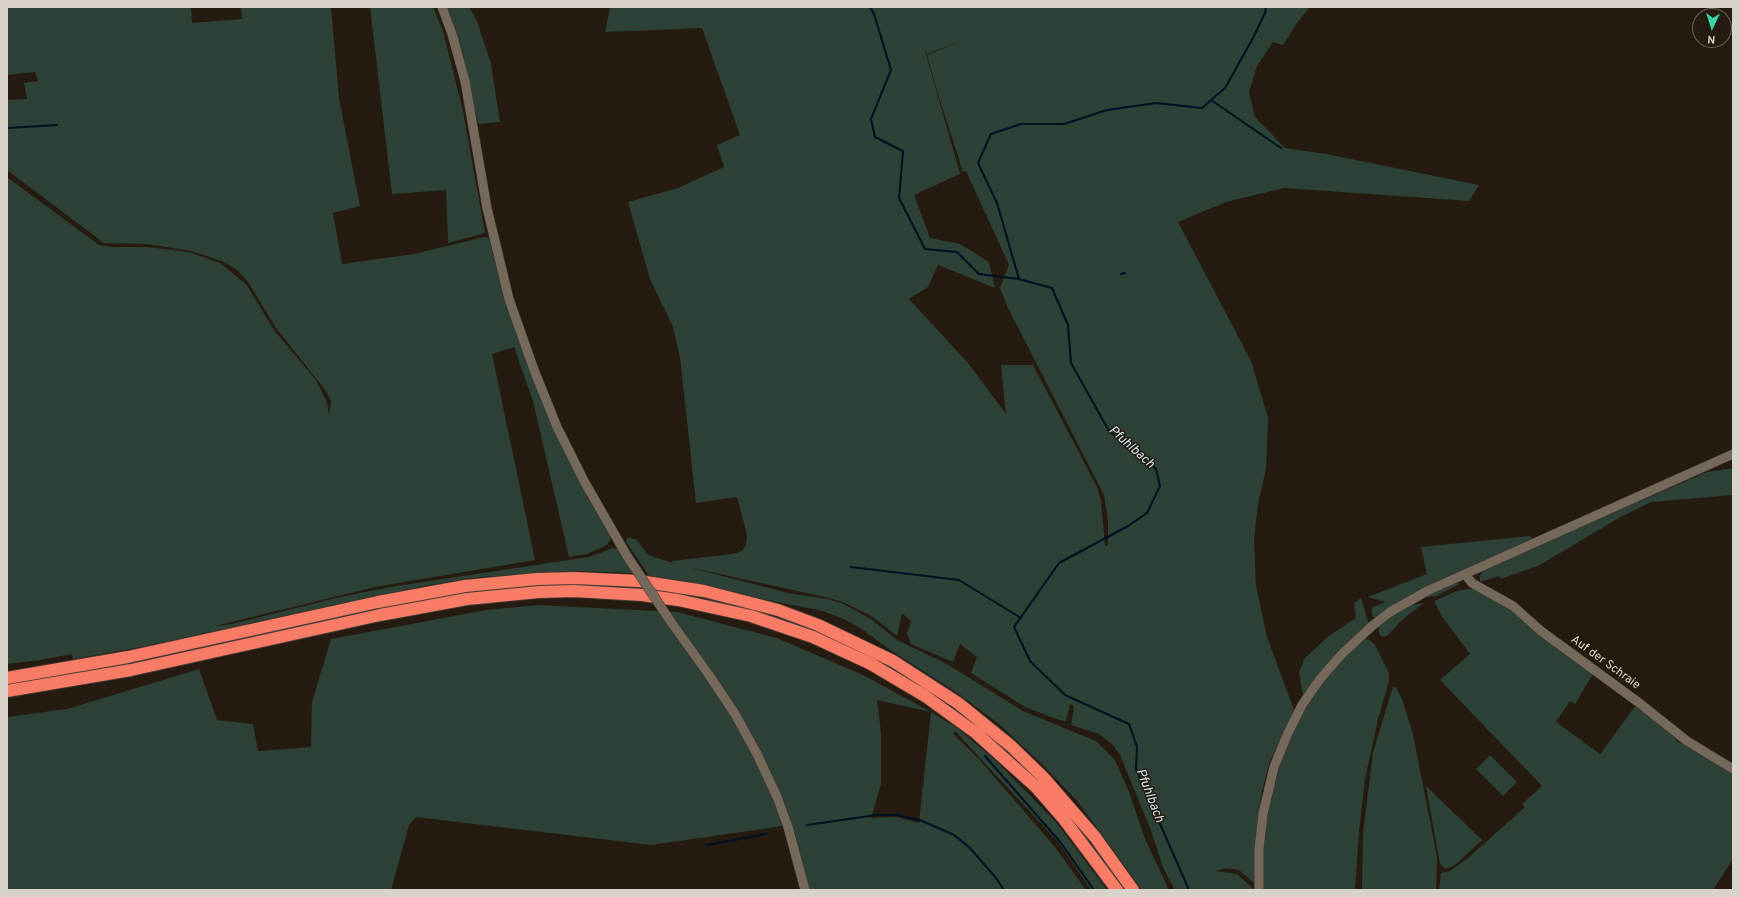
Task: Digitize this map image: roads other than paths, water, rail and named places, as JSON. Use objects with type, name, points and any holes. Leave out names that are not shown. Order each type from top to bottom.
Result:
[{"type":"highway","points":[[7,678],[128,657],[378,602],[472,585],[537,579],[575,578],[639,581],[704,591],[750,602],[818,625],[893,661],[958,703],[1011,746],[1048,783],[1095,837],[1133,890]]},
{"type":"highway","points":[[7,691],[131,670],[380,615],[467,599],[531,593],[574,591],[635,594],[678,600],[751,616],[813,638],[871,664],[925,696],[976,733],[1036,787],[1082,841],[1117,890]]},
{"type":"street","points":[[442,7],[452,34],[465,81],[487,208],[509,299],[534,370],[557,427],[584,482],[627,556],[671,622],[709,675],[757,754],[777,797],[788,827],[805,890]]},
{"type":"street","points":[[1259,890],[1259,849],[1268,790],[1274,766],[1288,733],[1302,705],[1320,679],[1342,654],[1372,626],[1390,612],[1427,591],[1733,454]]},
{"type":"street","name":"Auf der Schraie","points":[[1465,574],[1472,583],[1513,606],[1542,631],[1638,702],[1687,741],[1733,769]]},
{"type":"waterway","name":"Pfuhlbach","points":[[870,7],[874,14],[891,70],[871,119],[875,137],[903,151],[899,198],[925,249],[957,252],[979,274],[1019,279],[1052,288],[1068,325],[1071,363],[1109,431],[1156,469],[1160,486],[1147,513],[1128,526],[1059,563],[1014,627],[1030,661],[1065,695],[1129,724],[1137,747],[1136,769],[1189,890]]},
{"type":"waterway","points":[[1019,279],[997,203],[978,163],[991,134],[1021,124],[1064,124],[1107,110],[1156,103],[1202,108],[1225,88],[1253,38],[1265,13],[1266,7]]},
{"type":"waterway","points":[[1211,100],[1281,148]]},
{"type":"waterway","points":[[7,128],[57,125]]},
{"type":"waterway","points":[[1121,274],[1125,273]]},
{"type":"waterway","points":[[851,567],[959,580],[1021,618]]},
{"type":"waterway","points":[[985,756],[1061,843],[1094,890]]},
{"type":"waterway","points":[[807,825],[876,815],[897,815],[920,820],[954,835],[969,847],[996,878],[1004,890]]},
{"type":"waterway","points":[[707,845],[766,834]]}]
